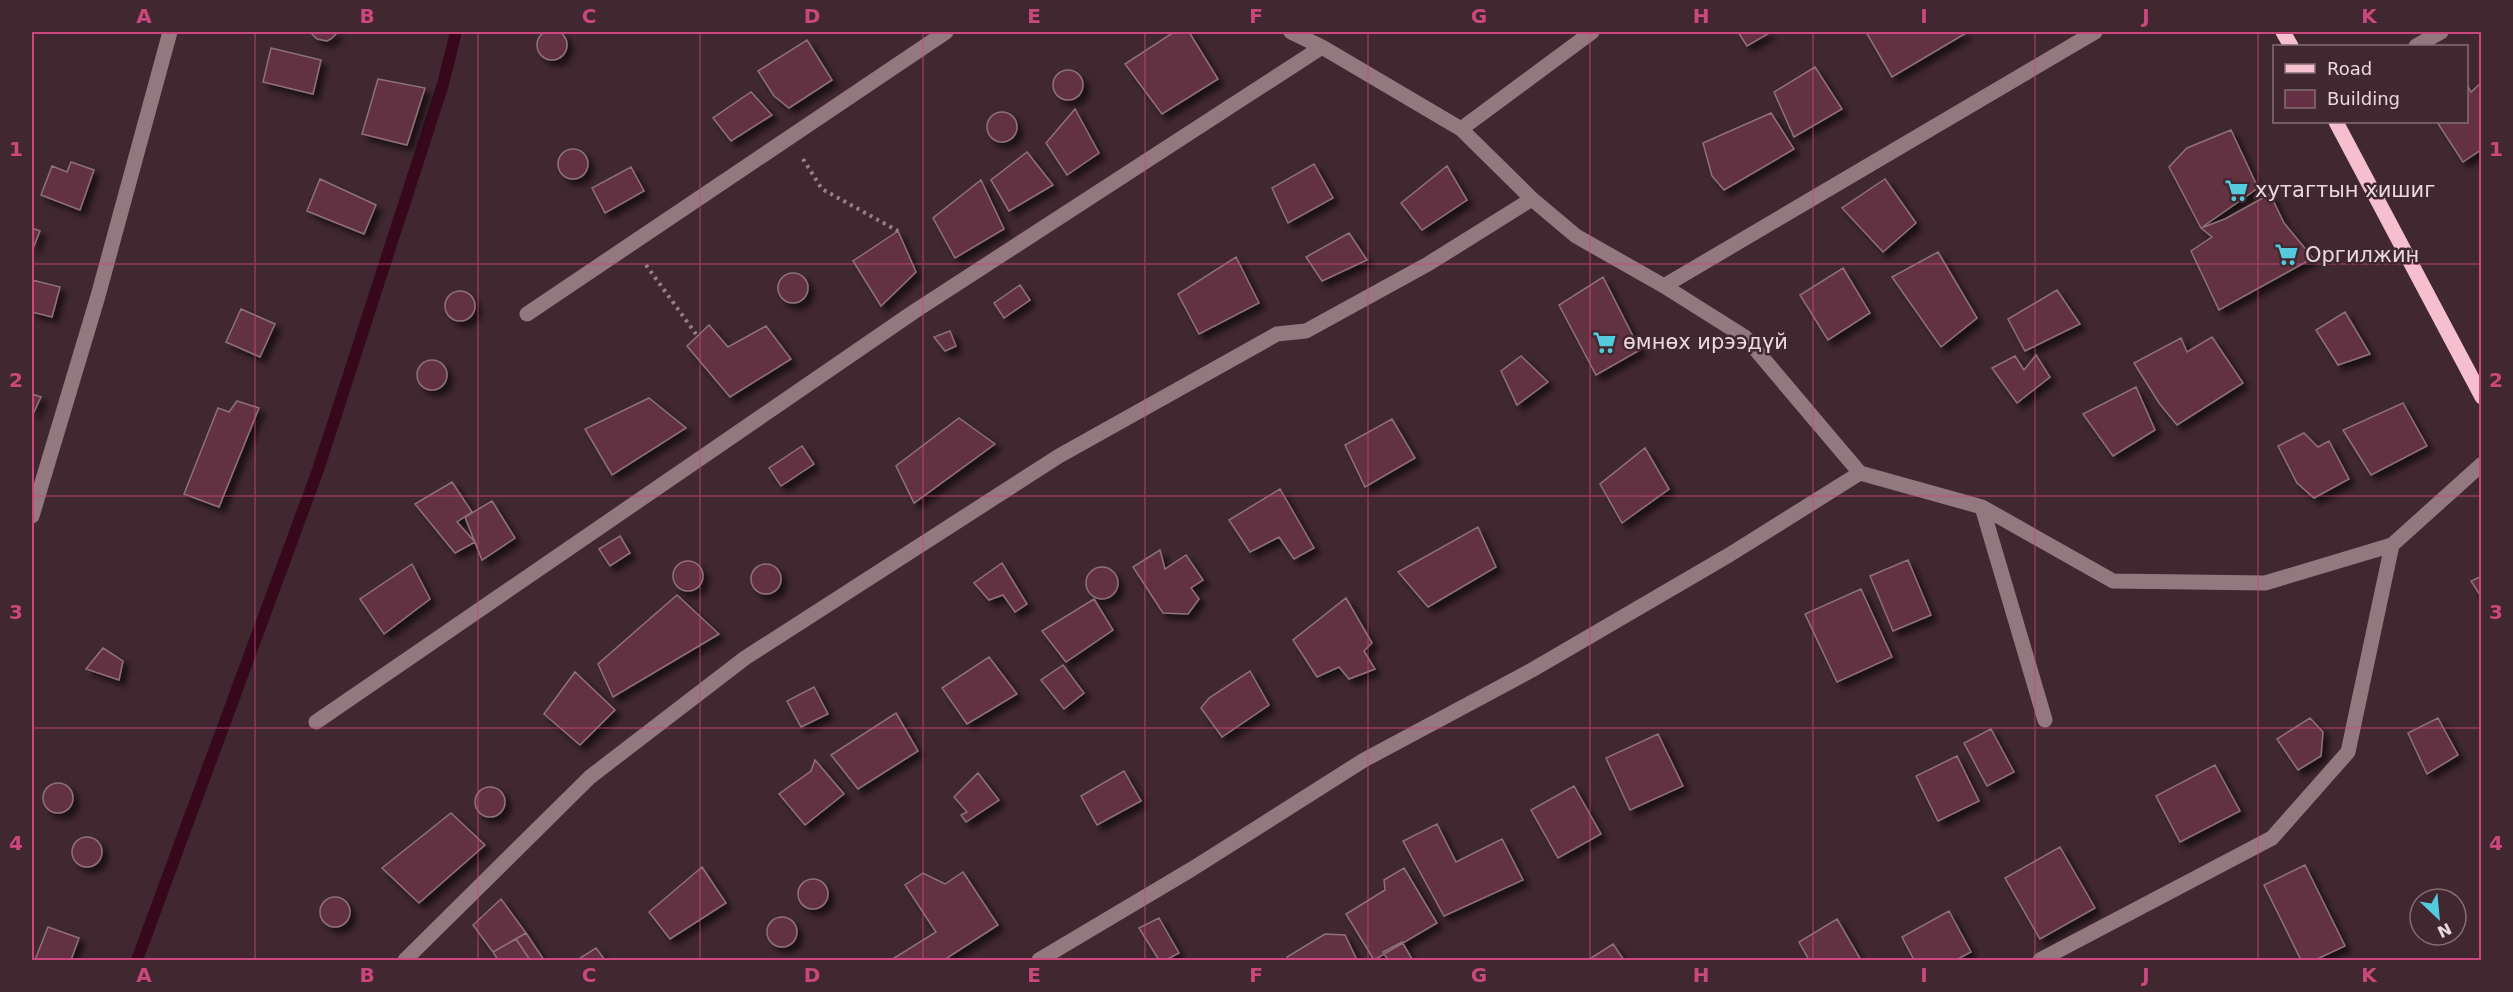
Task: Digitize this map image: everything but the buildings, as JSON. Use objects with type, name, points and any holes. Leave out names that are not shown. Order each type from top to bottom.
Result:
[{"type":"main road","points":[[2337,123],[2481,397]]},
{"type":"street","points":[[32,516],[98,296],[170,32]]},
{"type":"street","points":[[527,314],[946,32]]},
{"type":"street","points":[[1292,32],[1322,47],[1461,129],[1532,200],[1575,236],[1664,286],[1746,337],[1860,473],[1983,507],[2113,581],[2265,583],[2392,545],[2481,464]]},
{"type":"street","points":[[1461,129],[1592,32]]},
{"type":"street","points":[[1664,286],[2095,32]]},
{"type":"street","points":[[2418,45],[2441,32]]},
{"type":"street","points":[[316,722],[915,311],[1322,47]]},
{"type":"street","points":[[405,960],[590,777],[745,658],[1059,456],[1277,334],[1306,331],[1428,264],[1532,200]]},
{"type":"street","points":[[1039,960],[1192,869],[1364,760],[1532,670],[1729,555],[1860,473]]},
{"type":"street","points":[[1983,507],[2045,720]]},
{"type":"street","points":[[2040,960],[2271,838],[2348,752],[2392,545]]},
{"type":"path","points":[[790,139],[822,189],[898,231]]},
{"type":"path","points":[[632,244],[696,334]]},
{"type":"waterway","points":[[137,960],[318,470],[443,84],[456,32]]},
{"type":"place","name":"хутагтын хишиг","points":[[2237,190]]},
{"type":"place","name":"Оргилжин","points":[[2287,255]]},
{"type":"place","name":"өмнөх ирээдүй","points":[[1605,342]]}]
